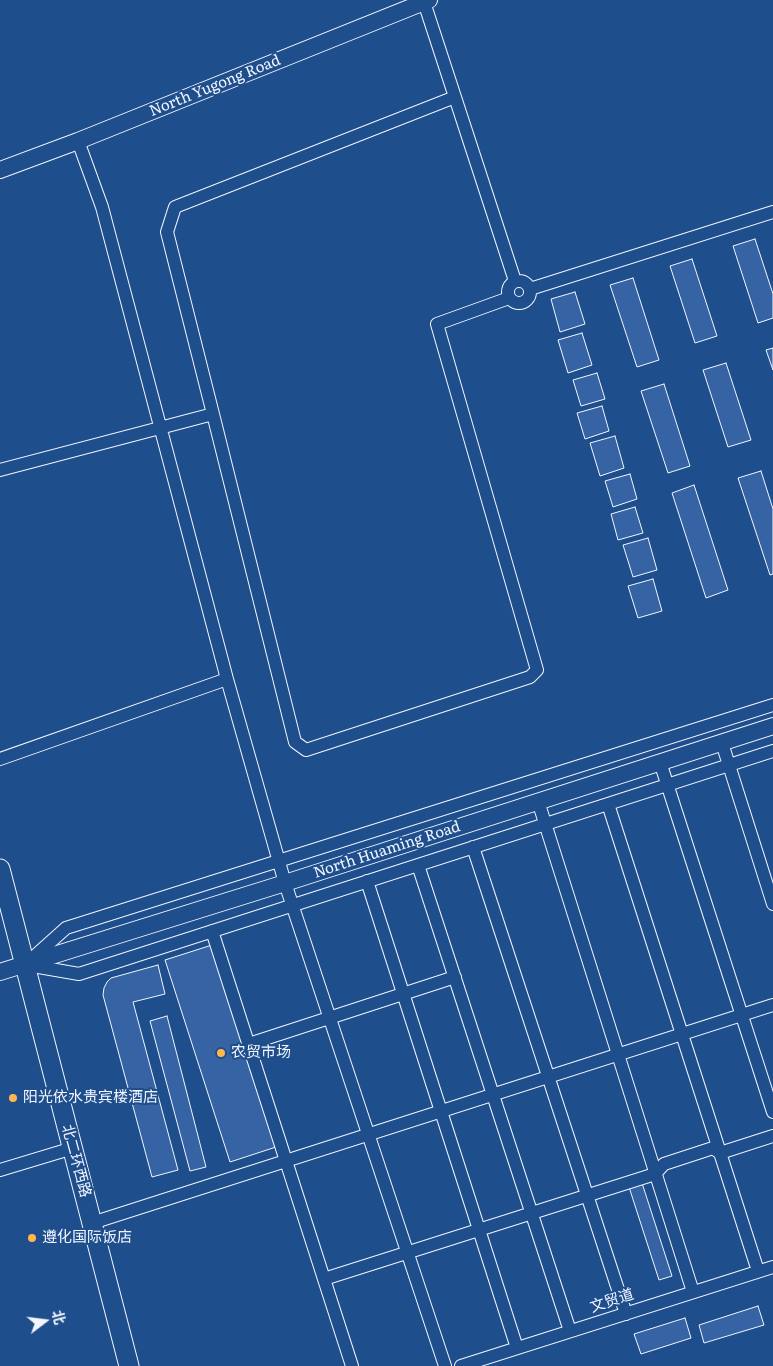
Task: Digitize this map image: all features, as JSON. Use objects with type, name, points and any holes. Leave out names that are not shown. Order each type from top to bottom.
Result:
[{"type":"highway","name":"北二环西路","points":[[0,869],[129,1366]]},
{"type":"main road","name":"North Yugong Road","points":[[0,170],[78,141],[427,1]]},
{"type":"main road","name":"North Huaming Road","points":[[0,972],[285,883],[773,726]]},
{"type":"street","points":[[427,1],[455,97],[515,281]]},
{"type":"street","points":[[455,97],[175,207],[167,232],[295,742],[306,750],[530,677],[537,670],[437,324],[509,298]]},
{"type":"street","points":[[78,141],[102,207],[227,679],[285,883],[445,1366]]},
{"type":"street","points":[[530,289],[773,212]]},
{"type":"street","points":[[519,280],[526,283],[530,289],[528,299],[522,303],[515,302],[509,298],[508,288],[515,281],[519,280]]},
{"type":"street","points":[[0,470],[213,414]]},
{"type":"street","points":[[0,759],[227,679]]},
{"type":"street","points":[[25,964],[66,928],[773,705]]},
{"type":"street","points":[[722,742],[773,904]]},
{"type":"street","points":[[25,964],[79,974],[773,751]]},
{"type":"street","points":[[660,762],[773,1112]]},
{"type":"street","points":[[538,801],[693,1292]]},
{"type":"street","points":[[608,804],[758,1271]]},
{"type":"street","points":[[473,847],[626,1314]]},
{"type":"street","points":[[418,865],[570,1331]]},
{"type":"street","points":[[367,881],[517,1348]]},
{"type":"street","points":[[212,931],[352,1366]]},
{"type":"street","points":[[249,1044],[455,977]]},
{"type":"street","points":[[92,1223],[773,1005]]},
{"type":"street","points":[[720,1153],[773,1136]]},
{"type":"street","points":[[0,1170],[73,1148]]},
{"type":"street","points":[[324,1279],[655,1174],[664,1164],[713,1148],[720,1153]]},
{"type":"street","name":"文贸道","points":[[461,1366],[773,1267]]},
{"type":"building","points":[[755,239],[773,294],[773,318],[758,323],[733,246]]},
{"type":"building","points":[[692,259],[717,336],[695,343],[670,266]]},
{"type":"building","points":[[633,278],[659,360],[637,367],[610,285]]},
{"type":"building","points":[[575,292],[585,324],[560,332],[551,299]]},
{"type":"building","points":[[582,333],[592,365],[568,373],[558,340]]},
{"type":"building","points":[[773,348],[773,370],[766,350]]},
{"type":"building","points":[[726,363],[751,440],[728,447],[703,370]]},
{"type":"building","points":[[597,373],[605,399],[581,406],[573,380]]},
{"type":"building","points":[[664,384],[690,466],[668,473],[641,391]]},
{"type":"building","points":[[602,406],[609,431],[585,439],[577,413]]},
{"type":"building","points":[[615,436],[624,468],[600,476],[590,443]]},
{"type":"building","points":[[761,471],[773,509],[773,574],[770,575],[738,478]]},
{"type":"building","points":[[630,474],[637,499],[613,507],[605,481]]},
{"type":"building","points":[[694,485],[728,590],[706,598],[672,493]]},
{"type":"building","points":[[635,507],[643,533],[618,540],[611,514]]},
{"type":"building","points":[[648,538],[657,570],[633,577],[623,545]]},
{"type":"building","points":[[653,579],[662,611],[638,618],[628,586]]},
{"type":"building","name":"农贸市场","points":[[212,945],[276,1147],[230,1162],[165,960]]},
{"type":"building","points":[[158,965],[165,994],[133,1002],[178,1170],[152,1177],[103,995],[104,988],[111,978]]},
{"type":"building","points":[[167,1016],[206,1167],[190,1171],[150,1021]]},
{"type":"building","points":[[642,1183],[672,1276],[659,1280],[629,1187]]},
{"type":"building","points":[[758,1306],[764,1325],[704,1343],[699,1325]]},
{"type":"building","points":[[685,1318],[691,1338],[641,1354],[634,1334]]},
{"type":"place","name":"农贸市场","points":[[221,1053]]},
{"type":"place","name":"阳光依水贵宾楼酒店","points":[[13,1098]]},
{"type":"place","name":"遵化国际饭店","points":[[32,1238]]}]
